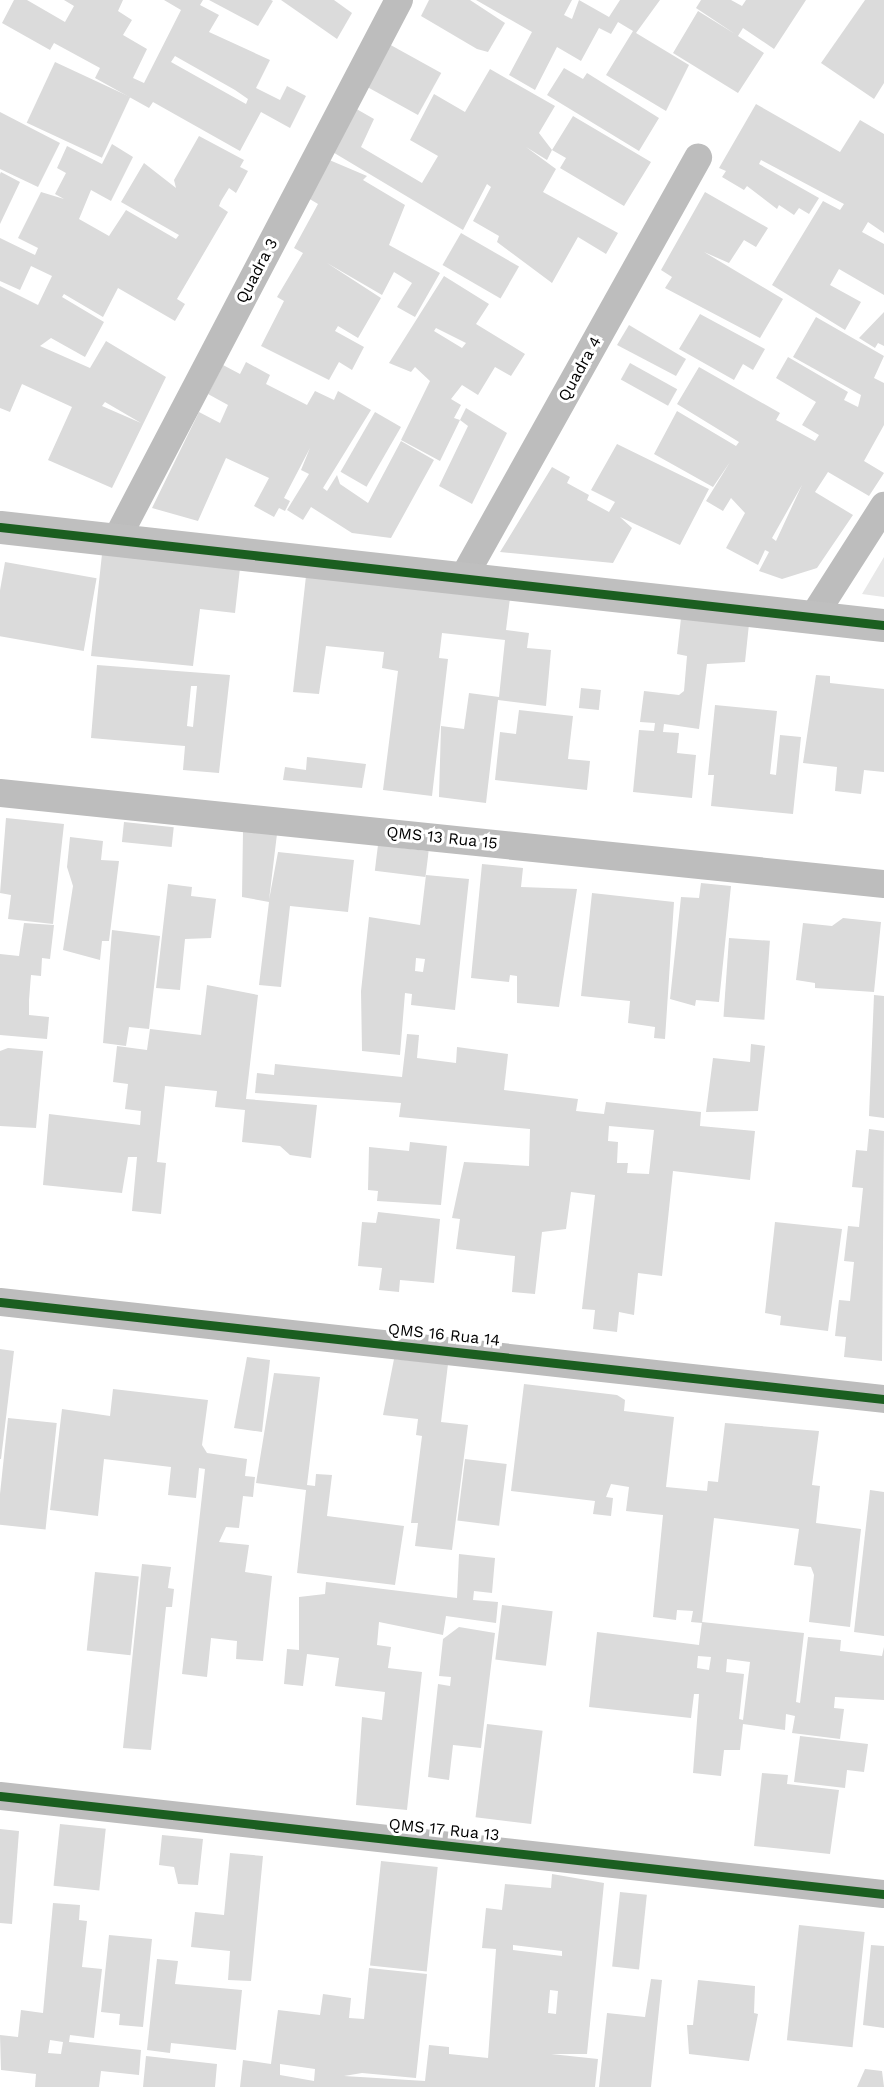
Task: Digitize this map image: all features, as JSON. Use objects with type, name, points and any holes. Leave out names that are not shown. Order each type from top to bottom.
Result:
[{"type":"street","name":"Quadra 3","points":[[115,542],[399,0]]},
{"type":"street","name":"Quadra 4","points":[[462,580],[698,159]]},
{"type":"street","points":[[813,617],[884,506]]},
{"type":"street","points":[[0,527],[115,542],[884,625]]},
{"type":"street","name":"QMS 13 Rua 15","points":[[0,793],[884,884]]},
{"type":"street","name":"QMS 16 Rua 14","points":[[0,1302],[884,1398]]},
{"type":"street","name":"QMS 17 Rua 13","points":[[0,1796],[884,1894]]},
{"type":"shaded area","points":[[884,557],[884,597],[862,594]]},
{"type":"building","points":[[14,0],[27,0],[65,22],[74,6],[64,0],[123,0],[118,11],[132,20],[123,35],[147,49],[133,78],[144,83],[181,10],[164,0],[203,0],[200,5],[219,15],[209,32],[270,60],[256,88],[280,100],[287,86],[306,96],[290,128],[261,112],[240,151],[153,102],[149,108],[95,78],[100,68],[54,43],[50,50],[2,23]],"holes":[[[175,56],[248,99],[246,104],[171,62]]]},
{"type":"building","points":[[209,0],[271,0],[273,1],[258,26]]},
{"type":"building","points":[[281,0],[334,0],[352,13],[337,39]]},
{"type":"building","points":[[429,0],[470,0],[505,23],[488,52],[477,49],[421,16]]},
{"type":"building","points":[[476,0],[572,0],[564,15],[572,19],[579,0],[609,17],[620,0],[660,0],[636,33],[689,65],[666,111],[606,75],[633,31],[618,22],[611,34],[599,28],[581,61],[557,47],[535,90],[509,75],[532,32]]},
{"type":"building","points":[[701,0],[731,0],[742,6],[746,0],[806,0],[774,49],[743,28],[738,36],[764,53],[738,93],[673,53],[698,11],[735,34],[696,8]]},
{"type":"building","points":[[865,0],[884,0],[884,83],[874,99],[821,63]]},
{"type":"building","points":[[387,43],[441,73],[418,115],[364,85]]},
{"type":"building","points":[[55,62],[130,97],[102,158],[27,123]]},
{"type":"building","points":[[564,68],[583,79],[587,73],[659,118],[639,151],[547,95]]},
{"type":"building","points":[[490,69],[555,106],[539,133],[552,150],[547,160],[526,147],[556,169],[543,192],[618,233],[606,254],[578,237],[552,283],[497,242],[499,236],[473,221],[491,187],[487,184],[463,230],[331,151],[353,107],[374,119],[361,147],[422,183],[438,156],[410,140],[434,94],[465,112]]},
{"type":"building","points":[[756,104],[840,152],[860,120],[884,134],[884,233],[868,222],[862,232],[884,244],[884,295],[839,269],[830,285],[861,302],[845,330],[772,285],[823,201],[840,210],[844,204],[761,160],[759,164],[819,198],[809,214],[799,208],[794,215],[779,205],[777,209],[747,186],[744,190],[722,177],[726,171],[719,168]]},
{"type":"building","points":[[0,112],[60,143],[38,187],[0,169]]},
{"type":"building","points":[[573,116],[651,162],[624,206],[560,168],[566,158],[552,150]]},
{"type":"building","points":[[199,136],[244,160],[240,167],[248,171],[236,193],[229,188],[221,201],[219,206],[228,212],[177,299],[185,304],[175,321],[118,288],[103,317],[64,294],[62,297],[104,322],[85,357],[51,338],[40,346],[90,368],[106,341],[166,377],[112,488],[48,460],[72,407],[22,384],[10,412],[0,408],[0,286],[38,305],[52,276],[31,266],[20,290],[0,281],[0,238],[35,255],[38,248],[18,238],[41,192],[64,199],[55,194],[66,173],[57,168],[67,146],[102,164],[112,144],[133,157],[111,201],[91,190],[79,219],[109,236],[126,210],[176,239],[179,235],[121,202],[144,163],[176,188],[174,180]],"holes":[[[105,402],[141,423],[102,406]]]},
{"type":"building","points":[[327,159],[367,176],[363,180],[405,205],[389,245],[440,273],[415,317],[397,307],[412,283],[394,272],[382,295],[327,263],[381,298],[358,338],[338,326],[335,331],[364,347],[352,370],[339,362],[329,380],[261,346],[284,301],[277,297],[303,253],[294,248],[318,204],[308,198]]},
{"type":"building","points":[[1,172],[20,182],[0,224],[0,174]]},
{"type":"building","points":[[705,192],[768,228],[756,247],[744,240],[729,263],[704,252],[783,299],[760,338],[665,288],[672,277],[661,270]]},
{"type":"building","points":[[461,233],[519,266],[501,299],[442,265]]},
{"type":"building","points":[[444,276],[489,304],[476,324],[525,354],[511,376],[495,367],[478,395],[462,385],[451,399],[461,405],[454,418],[460,420],[440,461],[401,440],[430,381],[415,367],[411,372],[389,363]],"holes":[[[436,328],[466,343],[462,348],[434,331]]]},
{"type":"building","points":[[884,312],[884,346],[878,343],[875,348],[859,338]]},
{"type":"building","points":[[700,314],[765,349],[753,370],[743,364],[734,380],[679,349]]},
{"type":"building","points":[[816,317],[884,356],[874,378],[884,383],[884,425],[864,461],[884,473],[869,496],[828,472],[815,492],[853,515],[817,568],[782,579],[759,571],[769,552],[765,550],[758,565],[726,548],[745,513],[731,498],[723,511],[706,501],[730,462],[713,487],[654,454],[677,411],[736,446],[739,442],[677,404],[699,367],[780,413],[776,420],[815,441],[819,435],[802,425],[816,402],[776,378],[788,357],[848,392],[844,400],[858,407],[861,395],[793,357]],"holes":[[[802,485],[776,541],[772,538]]]},
{"type":"building","points":[[629,325],[686,359],[676,376],[617,345]]},
{"type":"building","points":[[246,362],[270,375],[266,384],[307,405],[315,391],[334,400],[338,391],[371,410],[323,488],[327,491],[337,475],[340,484],[368,503],[401,441],[434,460],[391,538],[352,533],[311,507],[303,520],[287,510],[309,474],[301,470],[310,448],[284,498],[290,501],[285,511],[279,508],[274,517],[254,506],[269,478],[226,458],[198,521],[152,508],[199,412],[220,423],[228,405],[208,394],[223,365],[240,374]]},
{"type":"building","points":[[630,363],[677,389],[668,406],[621,380]]},
{"type":"building","points":[[466,408],[507,433],[472,504],[439,486],[468,426],[460,420]]},
{"type":"building","points":[[375,412],[401,427],[366,487],[340,472]]},
{"type":"building","points":[[617,444],[709,489],[680,545],[620,517],[632,528],[613,563],[500,552],[552,467],[570,477],[567,483],[589,495],[587,500],[609,512],[615,502],[591,490]]},
{"type":"building","points":[[102,554],[240,568],[235,613],[200,609],[193,666],[91,656]]},
{"type":"building","points":[[5,562],[97,578],[84,651],[0,636],[0,590]]},
{"type":"building","points":[[306,576],[510,598],[506,630],[529,633],[527,648],[551,650],[546,706],[498,700],[486,803],[439,797],[441,726],[464,729],[469,693],[499,697],[505,640],[442,633],[439,658],[448,659],[432,796],[383,790],[398,671],[382,668],[384,652],[326,646],[319,694],[293,692]]},
{"type":"building","points":[[681,618],[749,624],[745,662],[707,664],[699,729],[664,724],[663,732],[679,733],[677,753],[696,755],[692,798],[633,792],[639,730],[654,731],[655,723],[640,722],[644,691],[679,695],[684,691],[687,656],[677,654]]},
{"type":"building","points":[[97,665],[230,675],[219,773],[183,770],[185,746],[91,738]],"holes":[[[191,686],[197,686],[193,727],[187,726]]]},
{"type":"building","points":[[816,675],[830,676],[830,683],[884,689],[884,772],[864,770],[861,794],[835,791],[837,767],[803,763]]},
{"type":"building","points":[[581,688],[601,690],[599,710],[579,708]]},
{"type":"building","points":[[715,705],[777,711],[770,774],[776,775],[780,735],[801,737],[793,814],[711,806],[714,775],[708,775]]},
{"type":"building","points":[[519,710],[573,716],[568,759],[590,761],[587,790],[495,780],[500,732],[516,734]]},
{"type":"building","points":[[307,757],[366,764],[362,788],[283,780],[285,767],[306,770]]},
{"type":"building","points":[[6,818],[64,824],[53,924],[8,919],[11,895],[0,893]]},
{"type":"building","points":[[124,822],[174,827],[172,847],[122,842]]},
{"type":"building","points":[[243,831],[277,834],[269,900],[278,852],[354,860],[348,912],[290,906],[281,987],[259,985],[269,902],[242,897]]},
{"type":"building","points":[[70,837],[103,841],[101,860],[119,861],[109,941],[102,941],[100,960],[63,950],[73,886],[67,867]]},
{"type":"building","points":[[378,845],[429,851],[425,877],[375,871]]},
{"type":"building","points":[[482,864],[523,868],[521,887],[577,889],[559,1007],[517,1003],[517,976],[510,975],[509,982],[471,978]]},
{"type":"building","points":[[426,875],[469,879],[455,1010],[411,1005],[412,994],[405,993],[400,1055],[362,1051],[361,991],[369,917],[420,925]],"holes":[[[416,958],[425,959],[423,972],[415,971]]]},
{"type":"building","points":[[701,883],[731,886],[719,1002],[696,1000],[695,1006],[670,999],[681,897],[699,898]]},
{"type":"building","points":[[168,884],[192,887],[191,896],[216,899],[211,938],[185,939],[180,990],[156,988]]},
{"type":"building","points":[[592,893],[674,902],[665,1039],[654,1038],[655,1027],[628,1023],[630,1001],[581,996]]},
{"type":"building","points":[[843,918],[881,922],[874,992],[815,988],[815,983],[796,980],[803,923],[832,926]]},
{"type":"building","points":[[24,923],[54,925],[50,959],[42,958],[41,976],[31,975],[29,1000],[29,1015],[49,1017],[47,1039],[0,1035],[0,954],[19,956]]},
{"type":"building","points":[[112,930],[160,936],[149,1029],[129,1027],[126,1046],[103,1043]]},
{"type":"building","points":[[729,938],[770,941],[764,1020],[723,1017]]},
{"type":"building","points":[[207,985],[258,995],[246,1099],[317,1105],[311,1158],[290,1155],[280,1146],[242,1142],[245,1110],[215,1107],[217,1091],[165,1086],[157,1162],[166,1163],[161,1214],[132,1211],[137,1157],[128,1157],[122,1193],[43,1185],[49,1114],[140,1125],[141,1111],[125,1109],[128,1084],[113,1082],[117,1046],[147,1050],[150,1029],[201,1035]]},
{"type":"building","points":[[874,995],[884,996],[884,1118],[869,1116]]},
{"type":"building","points":[[407,1034],[419,1035],[417,1058],[456,1063],[457,1047],[508,1054],[504,1090],[578,1099],[576,1111],[604,1114],[606,1102],[701,1112],[700,1126],[755,1131],[750,1180],[673,1171],[662,1276],[638,1273],[634,1315],[619,1312],[617,1332],[593,1329],[595,1310],[582,1309],[595,1195],[571,1192],[566,1229],[542,1232],[535,1294],[512,1292],[515,1256],[456,1249],[460,1219],[452,1218],[464,1162],[529,1166],[530,1129],[399,1117],[401,1103],[255,1093],[257,1073],[274,1075],[275,1064],[402,1077]],"holes":[[[609,1126],[654,1130],[649,1174],[627,1173],[628,1163],[617,1163],[618,1142],[608,1141]]]},
{"type":"building","points":[[751,1044],[765,1046],[758,1111],[706,1112],[713,1058],[750,1062]]},
{"type":"building","points":[[8,1048],[43,1051],[36,1128],[0,1126],[0,1051]]},
{"type":"building","points":[[869,1129],[884,1131],[882,1361],[844,1357],[846,1337],[835,1336],[839,1300],[850,1301],[854,1262],[844,1261],[848,1226],[859,1227],[863,1188],[852,1187],[856,1150],[867,1151]]},
{"type":"building","points":[[410,1142],[447,1146],[441,1205],[377,1201],[378,1191],[368,1190],[369,1147],[409,1151]]},
{"type":"building","points":[[378,1212],[440,1219],[434,1283],[400,1280],[399,1292],[379,1290],[382,1268],[358,1266],[362,1222],[376,1223]]},
{"type":"building","points":[[775,1222],[842,1229],[828,1331],[780,1325],[781,1316],[765,1313]]},
{"type":"building","points":[[0,1349],[14,1351],[1,1459],[0,1459]]},
{"type":"building","points":[[247,1357],[270,1360],[262,1432],[234,1428]]},
{"type":"building","points":[[394,1359],[448,1364],[441,1422],[468,1425],[452,1550],[415,1546],[418,1523],[411,1523],[422,1436],[416,1435],[418,1419],[383,1415]]},
{"type":"building","points":[[274,1373],[320,1377],[307,1485],[315,1486],[316,1474],[332,1475],[327,1516],[404,1526],[395,1585],[297,1573],[306,1490],[256,1483]]},
{"type":"building","points":[[524,1384],[617,1395],[625,1400],[624,1411],[674,1417],[666,1487],[707,1491],[708,1481],[718,1482],[725,1423],[819,1431],[812,1485],[820,1486],[816,1523],[861,1529],[850,1627],[809,1622],[814,1575],[811,1567],[794,1565],[799,1529],[714,1518],[702,1623],[691,1622],[693,1611],[677,1610],[676,1620],[653,1617],[663,1515],[626,1511],[629,1487],[611,1484],[606,1497],[613,1498],[611,1516],[593,1514],[595,1501],[511,1491]]},
{"type":"building","points":[[113,1389],[208,1400],[202,1445],[207,1453],[247,1459],[245,1476],[255,1477],[253,1497],[243,1496],[239,1528],[226,1527],[219,1542],[249,1545],[245,1572],[272,1576],[263,1661],[236,1659],[237,1641],[211,1638],[207,1677],[182,1674],[205,1469],[199,1468],[196,1498],[168,1495],[171,1467],[104,1459],[98,1516],[50,1510],[62,1409],[110,1416]]},
{"type":"building","points":[[8,1418],[57,1423],[46,1530],[0,1525],[0,1494]]},
{"type":"building","points":[[465,1459],[507,1464],[499,1526],[457,1521]]},
{"type":"building","points":[[870,1490],[884,1492],[884,1636],[854,1632]]},
{"type":"building","points":[[459,1554],[495,1558],[492,1593],[474,1591],[473,1600],[498,1602],[496,1623],[446,1616],[443,1635],[379,1622],[377,1645],[391,1647],[388,1668],[422,1672],[407,1810],[356,1805],[362,1717],[382,1720],[385,1692],[335,1686],[339,1658],[307,1654],[303,1686],[284,1684],[287,1649],[299,1650],[299,1597],[325,1594],[326,1582],[457,1598]]},
{"type":"building","points":[[142,1564],[171,1567],[168,1588],[174,1589],[172,1607],[166,1607],[151,1750],[123,1748]]},
{"type":"building","points":[[95,1572],[139,1577],[131,1655],[87,1651]]},
{"type":"building","points":[[502,1605],[553,1611],[546,1666],[495,1660]]},
{"type":"building","points":[[702,1622],[804,1633],[796,1702],[800,1703],[808,1637],[841,1640],[840,1651],[882,1656],[884,1647],[884,1700],[835,1697],[834,1708],[844,1709],[840,1739],[792,1733],[795,1716],[786,1714],[785,1730],[743,1724],[740,1750],[724,1750],[721,1776],[693,1773],[699,1694],[694,1694],[691,1718],[589,1707],[597,1632],[699,1645]],"holes":[[[698,1656],[711,1657],[709,1670],[697,1668]],[[727,1659],[750,1662],[743,1720],[739,1719],[744,1674],[726,1672]]]},
{"type":"building","points":[[459,1627],[495,1633],[481,1748],[453,1745],[449,1780],[428,1777],[438,1684],[450,1686],[451,1677],[439,1676],[443,1639]]},
{"type":"building","points":[[487,1724],[543,1731],[531,1824],[476,1817]]},
{"type":"building","points":[[800,1736],[868,1744],[864,1772],[847,1770],[845,1788],[794,1782]]},
{"type":"building","points":[[762,1773],[788,1775],[787,1784],[839,1790],[830,1854],[754,1846]]},
{"type":"building","points":[[60,1824],[106,1829],[99,1890],[54,1886]]},
{"type":"building","points":[[0,1829],[19,1831],[12,1924],[0,1923]]},
{"type":"building","points":[[162,1835],[203,1839],[198,1885],[178,1884],[174,1867],[159,1865]]},
{"type":"building","points":[[230,1853],[263,1856],[251,1981],[228,1980],[230,1951],[191,1947],[195,1912],[224,1915]]},
{"type":"building","points":[[381,1861],[438,1867],[427,1971],[370,1965]]},
{"type":"building","points":[[552,1874],[604,1883],[587,2054],[551,2054],[598,2059],[595,2087],[240,2087],[243,2060],[271,2064],[278,2010],[320,2015],[323,1994],[351,1998],[349,2018],[364,2019],[369,1968],[427,1974],[416,2078],[362,2073],[344,2076],[425,2081],[429,2045],[449,2047],[449,2054],[488,2058],[496,1949],[482,1948],[486,1908],[502,1910],[505,1884],[551,1888]],"holes":[[[513,1945],[562,1951],[562,1956],[513,1950]],[[550,1990],[558,1991],[556,2014],[548,2013]],[[280,2064],[315,2069],[314,2081],[280,2075]]]},
{"type":"building","points":[[620,1892],[647,1895],[639,1969],[612,1967]]},
{"type":"building","points":[[53,1903],[80,1905],[79,1920],[87,1921],[82,1967],[102,1969],[94,2038],[70,2035],[69,2042],[141,2050],[139,2075],[101,2071],[99,2087],[35,2087],[36,2074],[1,2070],[0,2035],[18,2037],[21,2010],[43,2013]],"holes":[[[50,2040],[63,2042],[61,2054],[48,2053]]]},
{"type":"building","points":[[799,1925],[865,1932],[853,2047],[787,2040]]},
{"type":"building","points":[[109,1935],[152,1939],[143,2027],[119,2025],[120,2014],[101,2012]]},
{"type":"building","points":[[871,1945],[884,1946],[884,2028],[863,2025]]},
{"type":"building","points":[[157,1959],[178,1961],[175,1984],[242,1990],[236,2050],[171,2043],[170,2053],[147,2050]]},
{"type":"building","points":[[651,1979],[662,1980],[651,2087],[599,2087],[607,2013],[645,2017]]},
{"type":"building","points":[[698,1980],[755,1986],[754,2013],[758,2014],[749,2061],[689,2054],[687,2025],[693,2025]]},
{"type":"building","points":[[146,2056],[217,2064],[215,2087],[143,2087]]},
{"type":"building","points":[[865,2069],[882,2071],[884,2087],[857,2087]]},
{"type":"cycle path","points":[[0,527],[884,625]]},
{"type":"cycle path","points":[[0,1302],[884,1399]]},
{"type":"cycle path","points":[[0,1796],[884,1894]]}]
